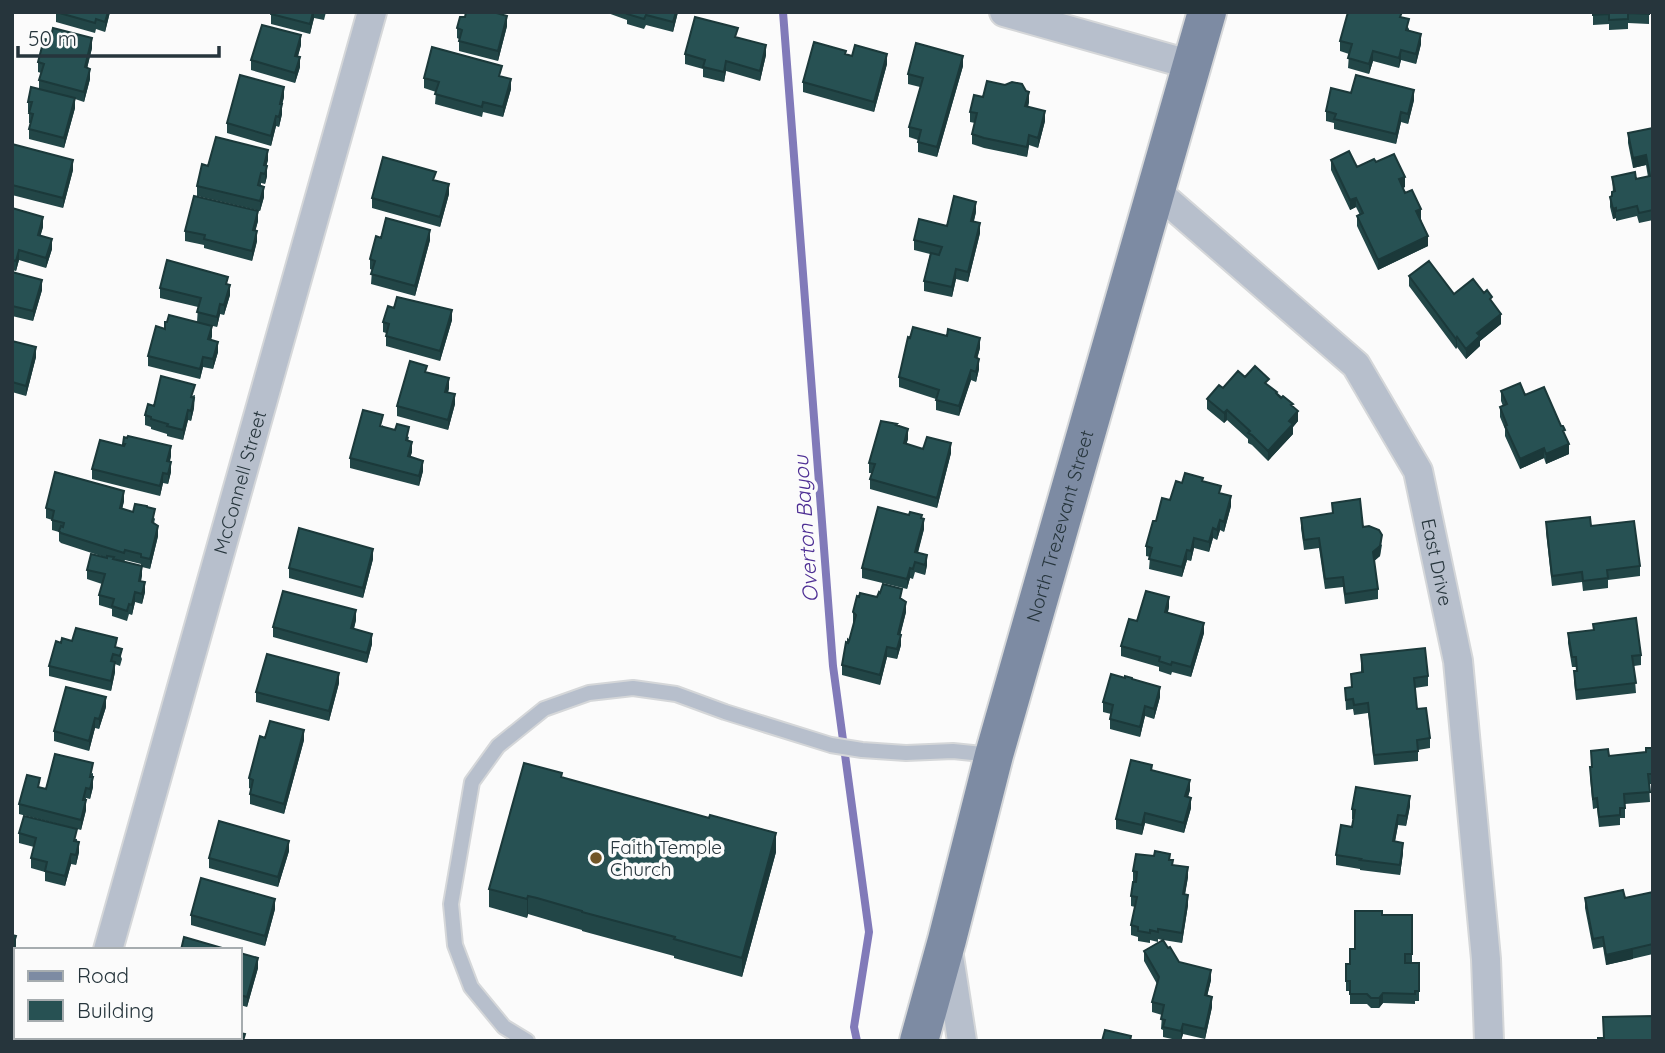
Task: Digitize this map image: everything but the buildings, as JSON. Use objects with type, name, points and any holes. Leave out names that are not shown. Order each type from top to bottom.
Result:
[{"type":"main road","name":"North Trezevant Street","points":[[919,1041],[993,755],[1207,12]]},
{"type":"street","name":"McConnell Street","points":[[109,948],[372,12]]},
{"type":"street","points":[[1004,12],[1192,65]]},
{"type":"street","name":"East Drive","points":[[1156,191],[1356,365],[1418,471],[1458,661],[1486,959],[1489,1041]]},
{"type":"street","points":[[947,940],[962,1041]]},
{"type":"lane","points":[[527,1041],[504,1027],[471,987],[455,945],[451,904],[472,782],[498,746],[544,709],[589,693],[632,688],[676,694],[831,745],[906,753],[953,751],[993,755]]},
{"type":"waterway","name":"Overton Bayou","points":[[783,12],[833,666],[869,932],[854,1027],[857,1041]]},
{"type":"place","name":"Faith Temple Church","points":[[596,858]]}]
